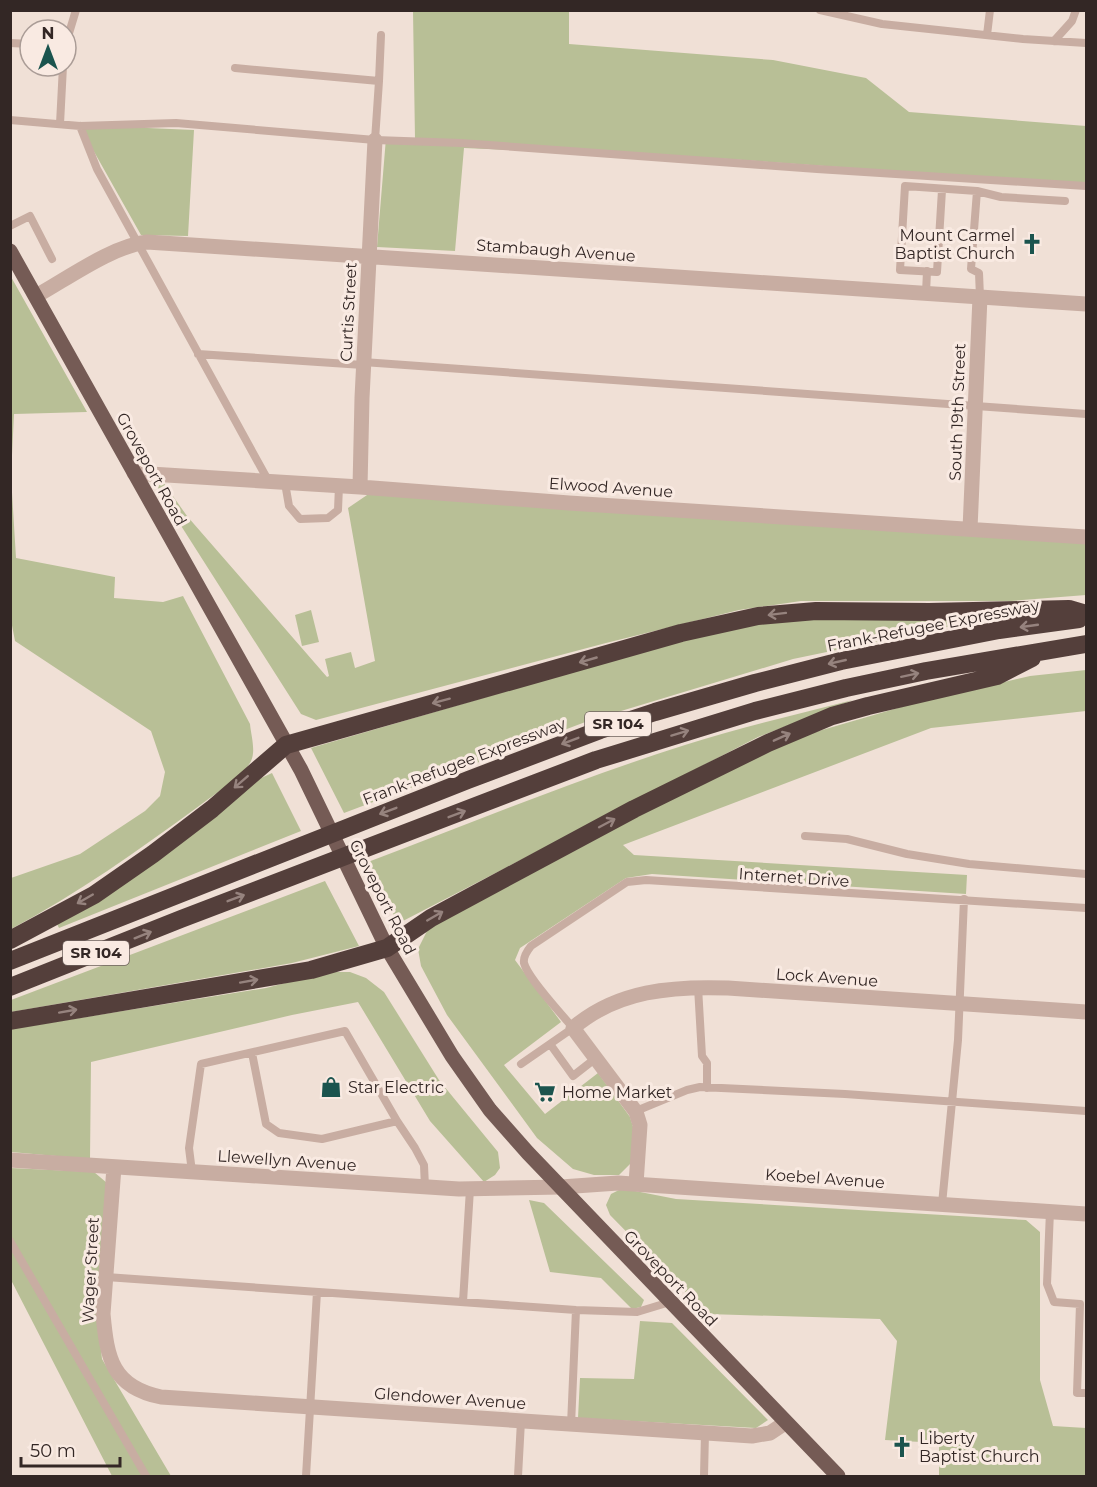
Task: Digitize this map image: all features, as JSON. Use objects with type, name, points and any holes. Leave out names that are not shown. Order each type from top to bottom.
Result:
[{"type":"highway","points":[[10,940],[94,895],[153,854],[212,808],[286,745],[681,633],[758,616],[816,611],[1069,609],[1086,616]]},
{"type":"highway","name":"Frank-Refugee Expressway","points":[[10,961],[468,780],[600,730],[655,712],[755,682],[851,659],[999,630],[1086,616]]},
{"type":"highway","name":"SR 104","points":[[10,987],[596,760],[755,711],[846,688],[926,671],[1086,644]]},
{"type":"highway","points":[[10,1021],[311,970],[387,948],[431,918],[634,809],[768,743],[859,708],[998,676],[1050,649]]},
{"type":"main road","name":"Groveport Road","points":[[10,251],[301,770],[387,948],[452,1056],[490,1110],[528,1153],[838,1476]]},
{"type":"street","name":"Curtis Street","points":[[360,487],[363,364],[375,140]]},
{"type":"street","name":"Stambaugh Avenue","points":[[36,296],[113,252],[137,243],[168,243],[1086,304]]},
{"type":"street","name":"South 19th Street","points":[[970,529],[980,297]]},
{"type":"street","name":"Elwood Avenue","points":[[134,473],[1086,537]]},
{"type":"street","name":"Lock Avenue","points":[[573,1028],[590,1014],[629,997],[652,991],[698,987],[1086,1012]]},
{"type":"street","points":[[573,1028],[636,1111],[640,1125],[636,1184]]},
{"type":"street","name":"Llewellyn Avenue","points":[[10,1160],[425,1187],[470,1189],[561,1187]]},
{"type":"street","name":"Wager Street","points":[[114,1167],[103,1314],[109,1356],[117,1372]]},
{"type":"street","name":"Koebel Avenue","points":[[561,1187],[618,1183],[1086,1214]]},
{"type":"street","name":"Glendower Avenue","points":[[117,1372],[136,1390],[160,1397],[705,1433],[761,1435],[770,1433],[785,1423]]},
{"type":"lane","points":[[820,10],[882,24],[1086,43]]},
{"type":"lane","points":[[987,35],[990,10]]},
{"type":"lane","points":[[1054,41],[1072,21],[1076,10]]},
{"type":"lane","points":[[375,140],[381,34]]},
{"type":"lane","points":[[235,68],[379,81]]},
{"type":"lane","points":[[60,124],[62,78]]},
{"type":"lane","points":[[10,120],[80,126],[176,123],[375,140],[461,143],[1086,186]]},
{"type":"lane","points":[[80,126],[97,169],[198,354],[277,482],[289,506],[300,519],[328,518],[338,510],[339,486]]},
{"type":"lane","points":[[942,190],[937,272],[900,270],[905,186],[977,191],[1001,197],[1065,201]]},
{"type":"lane","points":[[977,191],[971,269],[979,273],[980,297]]},
{"type":"lane","points":[[10,226],[30,216],[52,259]]},
{"type":"lane","points":[[926,293],[927,272]]},
{"type":"lane","points":[[198,354],[1086,414]]},
{"type":"lane","points":[[805,836],[847,838],[908,854],[969,864],[1086,874]]},
{"type":"lane","name":"Internet Drive","points":[[573,1028],[529,974],[524,963],[525,956],[531,946],[627,882],[672,882],[1086,908]]},
{"type":"lane","points":[[942,1204],[959,1004],[964,899]]},
{"type":"lane","points":[[698,987],[702,1056],[707,1063],[707,1088]]},
{"type":"lane","name":"Lock Avenue","points":[[521,1065],[573,1028]]},
{"type":"lane","points":[[192,1172],[189,1148],[201,1064],[345,1031],[424,1165],[425,1187]]},
{"type":"lane","points":[[550,1044],[573,1076],[596,1058]]},
{"type":"lane","points":[[252,1053],[266,1125],[279,1133],[322,1139],[397,1120]]},
{"type":"lane","points":[[636,1111],[687,1090],[707,1088],[845,1094],[1086,1111]]},
{"type":"lane","points":[[463,1302],[470,1189]]},
{"type":"lane","points":[[1050,1211],[1047,1284],[1054,1302],[1080,1304],[1077,1393],[1086,1393]]},
{"type":"lane","points":[[10,1241],[146,1476]]},
{"type":"lane","points":[[106,1277],[576,1310],[638,1312],[670,1302]]},
{"type":"lane","points":[[306,1476],[317,1292]]},
{"type":"lane","points":[[571,1425],[576,1310]]},
{"type":"lane","points":[[518,1476],[521,1421]]},
{"type":"lane","points":[[704,1476],[705,1433]]},
{"type":"green space","points":[[413,11],[569,11],[569,44],[773,60],[866,78],[909,112],[1086,126],[1086,185],[728,159],[464,148],[455,251],[377,247],[386,138],[415,139]]},
{"type":"green space","points":[[79,125],[194,130],[188,236],[141,235]]},
{"type":"green space","points":[[10,275],[87,412],[14,414],[11,476],[16,558],[115,577],[114,598],[163,602],[183,596],[250,724],[253,748],[251,761],[247,767],[228,785],[107,871],[11,929],[11,878],[80,854],[145,811],[160,796],[165,772],[151,731],[15,641],[10,615]]},
{"type":"green space","points":[[163,482],[187,516],[327,677],[329,676],[325,659],[351,652],[355,668],[375,661],[348,508],[370,493],[1086,542],[1086,595],[1011,601],[801,601],[739,610],[316,720],[301,714],[171,510],[157,486]]},
{"type":"green space","points":[[311,610],[319,642],[302,646],[295,615]]},
{"type":"green space","points":[[962,618],[962,624],[793,659],[588,721],[344,813],[311,748],[641,652],[751,625],[819,619]]},
{"type":"green space","points":[[1086,670],[1086,711],[931,728],[623,845],[634,855],[967,875],[966,894],[652,874],[626,878],[520,948],[515,960],[561,1022],[504,1065],[545,1114],[598,1073],[630,1117],[634,1130],[632,1162],[619,1175],[594,1175],[573,1169],[537,1138],[447,1015],[421,966],[418,949],[430,925],[719,773],[805,735],[915,703],[1030,676]]},
{"type":"green space","points":[[853,700],[758,737],[401,922],[395,918],[368,862],[645,758],[769,721]]},
{"type":"green space","points":[[272,773],[301,831],[59,928],[56,922],[257,780]]},
{"type":"green space","points":[[325,881],[359,946],[292,963],[11,1012],[11,1000]]},
{"type":"green space","points":[[328,972],[350,972],[366,978],[384,992],[439,1080],[498,1152],[500,1168],[495,1175],[484,1182],[430,1121],[358,1002],[91,1062],[90,1159],[11,1152],[11,1029],[266,988]]},
{"type":"green space","points":[[10,1168],[94,1172],[107,1183],[97,1314],[102,1359],[171,1476],[112,1476],[11,1280]]},
{"type":"green space","points":[[619,1190],[676,1199],[1026,1220],[1040,1232],[1040,1380],[1053,1426],[1086,1428],[1086,1476],[939,1476],[939,1443],[885,1440],[897,1341],[880,1319],[707,1314],[610,1215],[606,1205],[611,1194]]},
{"type":"green space","points":[[529,1200],[544,1203],[644,1300],[641,1307],[632,1309],[601,1278],[550,1272]]},
{"type":"green space","points":[[640,1321],[672,1323],[768,1420],[756,1428],[578,1418],[580,1378],[634,1379]]},
{"type":"place","name":"Mount Carmel Baptist Church","points":[[1032,244]]},
{"type":"place","name":"Star Electric","points":[[331,1087]]},
{"type":"place","name":"Home Market","points":[[545,1092]]},
{"type":"place","name":"Liberty Baptist Church","points":[[902,1447]]}]
